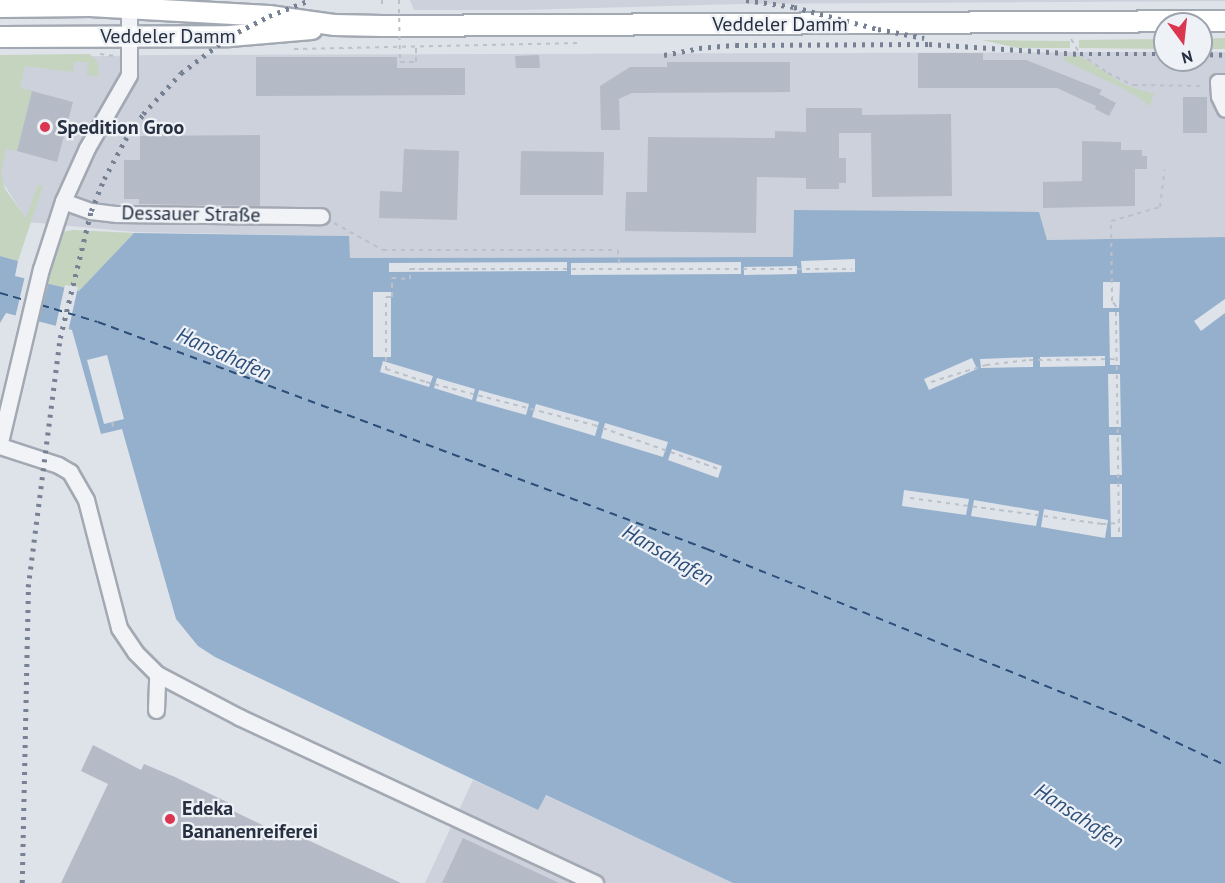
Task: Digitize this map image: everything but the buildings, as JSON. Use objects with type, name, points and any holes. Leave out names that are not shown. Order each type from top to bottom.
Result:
[{"type":"main road","name":"Veddeler Damm","points":[[0,7],[129,9],[269,16],[334,25]]},
{"type":"main road","name":"Veddeler Damm","points":[[5,37],[272,34],[334,25],[1225,21]]},
{"type":"street","points":[[129,9],[129,75],[87,148],[63,201],[41,269],[0,444],[58,465],[74,478],[86,500],[119,628],[135,652],[158,674],[261,727],[595,883]]},
{"type":"street","points":[[1222,84],[1219,96],[1225,109]]},
{"type":"street","name":"Dessauer Straße","points":[[63,201],[91,211],[117,214],[321,216]]},
{"type":"street","points":[[156,710],[158,674]]},
{"type":"path","points":[[399,0],[400,62],[416,62],[416,47]]},
{"type":"path","points":[[1064,37],[1072,39],[1080,54],[1108,73],[1133,85],[1222,84]]},
{"type":"path","points":[[1119,532],[1116,306],[1112,302],[1111,221],[1160,207],[1165,169]]},
{"type":"path","points":[[321,216],[383,250],[618,250],[621,257],[620,268]]},
{"type":"path","points":[[718,469],[608,429],[426,382],[386,368],[388,354],[386,297],[393,297],[392,278],[410,279],[410,269],[620,268],[794,271],[852,269]]},
{"type":"path","points":[[931,382],[986,365],[1029,360],[1117,359]]},
{"type":"path","points":[[112,422],[114,431]]},
{"type":"path","points":[[910,498],[1102,524],[1119,523]]},
{"type":"shaded area","points":[[410,0],[1225,1],[740,4],[520,10],[414,10]]},
{"type":"shaded area","points":[[1153,52],[1153,72],[1213,72],[1213,52],[1225,52],[1225,237],[1046,240],[794,211],[793,257],[350,258],[348,236],[135,232],[28,222],[0,178],[18,58],[151,55]]},
{"type":"shaded area","points":[[473,780],[538,810],[545,795],[733,883],[425,883]]},
{"type":"green space","points":[[1213,38],[1225,38],[1225,49],[1213,49]]},
{"type":"green space","points":[[1153,39],[1153,49],[1079,48],[1079,40]]},
{"type":"green space","points":[[982,40],[1070,41],[1070,48],[1018,48]]},
{"type":"green space","points":[[90,54],[97,61],[98,77],[87,75],[88,62],[74,62],[73,72],[25,66],[20,88],[32,91],[17,151],[6,149],[1,172],[5,189],[26,218],[38,185],[43,186],[18,261],[0,256],[0,55]]},
{"type":"green space","points":[[1080,56],[1125,85],[1154,94],[1150,106],[1130,92],[1064,60],[1063,57]]},
{"type":"green space","points":[[72,230],[134,233],[79,291],[47,284],[63,232]]},
{"type":"water","name":"Hansahafen","points":[[794,210],[1039,212],[1047,240],[1225,237],[1225,883],[733,883],[546,795],[538,810],[215,657],[198,646],[176,619],[122,429],[101,434],[72,330],[6,313],[0,323],[0,256],[18,261],[15,276],[79,291],[134,233],[349,236],[350,258],[793,257]]},
{"type":"pier","points":[[0,0],[38,7],[0,48]]},
{"type":"pier","points":[[855,259],[855,272],[802,273],[801,261]]},
{"type":"pier","points":[[567,262],[567,271],[389,272],[389,263]]},
{"type":"pier","points":[[741,262],[741,274],[571,275],[571,263]]},
{"type":"pier","points":[[797,266],[797,274],[744,275],[744,267]]},
{"type":"pier","points":[[25,276],[49,281],[38,325],[15,318]]},
{"type":"pier","points":[[1103,282],[1120,282],[1119,308],[1103,308]]},
{"type":"pier","points":[[65,285],[78,287],[68,332],[55,329]]},
{"type":"pier","points":[[373,292],[391,292],[391,357],[373,357]]},
{"type":"pier","points":[[1225,299],[1225,313],[1201,331],[1194,321]]},
{"type":"pier","points":[[1109,312],[1119,312],[1120,365],[1110,365]]},
{"type":"pier","points":[[107,355],[124,419],[104,424],[87,360]]},
{"type":"pier","points":[[1105,356],[1105,366],[1040,367],[1040,357]]},
{"type":"pier","points":[[1033,357],[1033,367],[981,368],[980,359]]},
{"type":"pier","points":[[972,358],[977,369],[929,390],[924,379]]},
{"type":"pier","points":[[383,361],[433,376],[429,387],[380,372]]},
{"type":"pier","points":[[1108,374],[1120,374],[1121,427],[1109,427]]},
{"type":"pier","points":[[437,378],[475,389],[472,400],[434,388]]},
{"type":"pier","points":[[479,390],[529,404],[526,415],[476,401]]},
{"type":"pier","points":[[536,404],[599,422],[595,436],[532,417]]},
{"type":"pier","points":[[605,423],[668,442],[663,457],[601,438]]},
{"type":"pier","points":[[1109,435],[1121,435],[1122,475],[1110,475]]},
{"type":"pier","points":[[672,449],[722,466],[718,478],[668,460]]},
{"type":"pier","points":[[1110,484],[1122,484],[1122,537],[1111,537]]},
{"type":"pier","points":[[904,490],[969,499],[966,515],[902,506]]},
{"type":"pier","points":[[974,500],[1039,511],[1036,526],[971,516]]},
{"type":"pier","points":[[1044,509],[1108,520],[1105,538],[1041,527]]},
{"type":"ferry route","points":[[0,293],[25,300]]},
{"type":"ferry route","points":[[41,305],[98,322],[707,549],[1125,718],[1225,765]]},
{"type":"railway","points":[[22,883],[28,587],[60,338],[91,211],[104,179],[125,140],[143,114],[181,73],[230,36],[269,16],[310,0]]},
{"type":"railway","points":[[746,0],[794,7],[878,29],[924,38]]},
{"type":"railway","points":[[664,55],[699,48],[736,45],[929,44],[1080,54],[1153,54]]},
{"type":"railway","points":[[1213,54],[1225,55]]},
{"type":"place","name":"Spedition Groo","points":[[45,127]]},
{"type":"place","name":"Edeka Bananenreiferei","points":[[170,819]]}]
